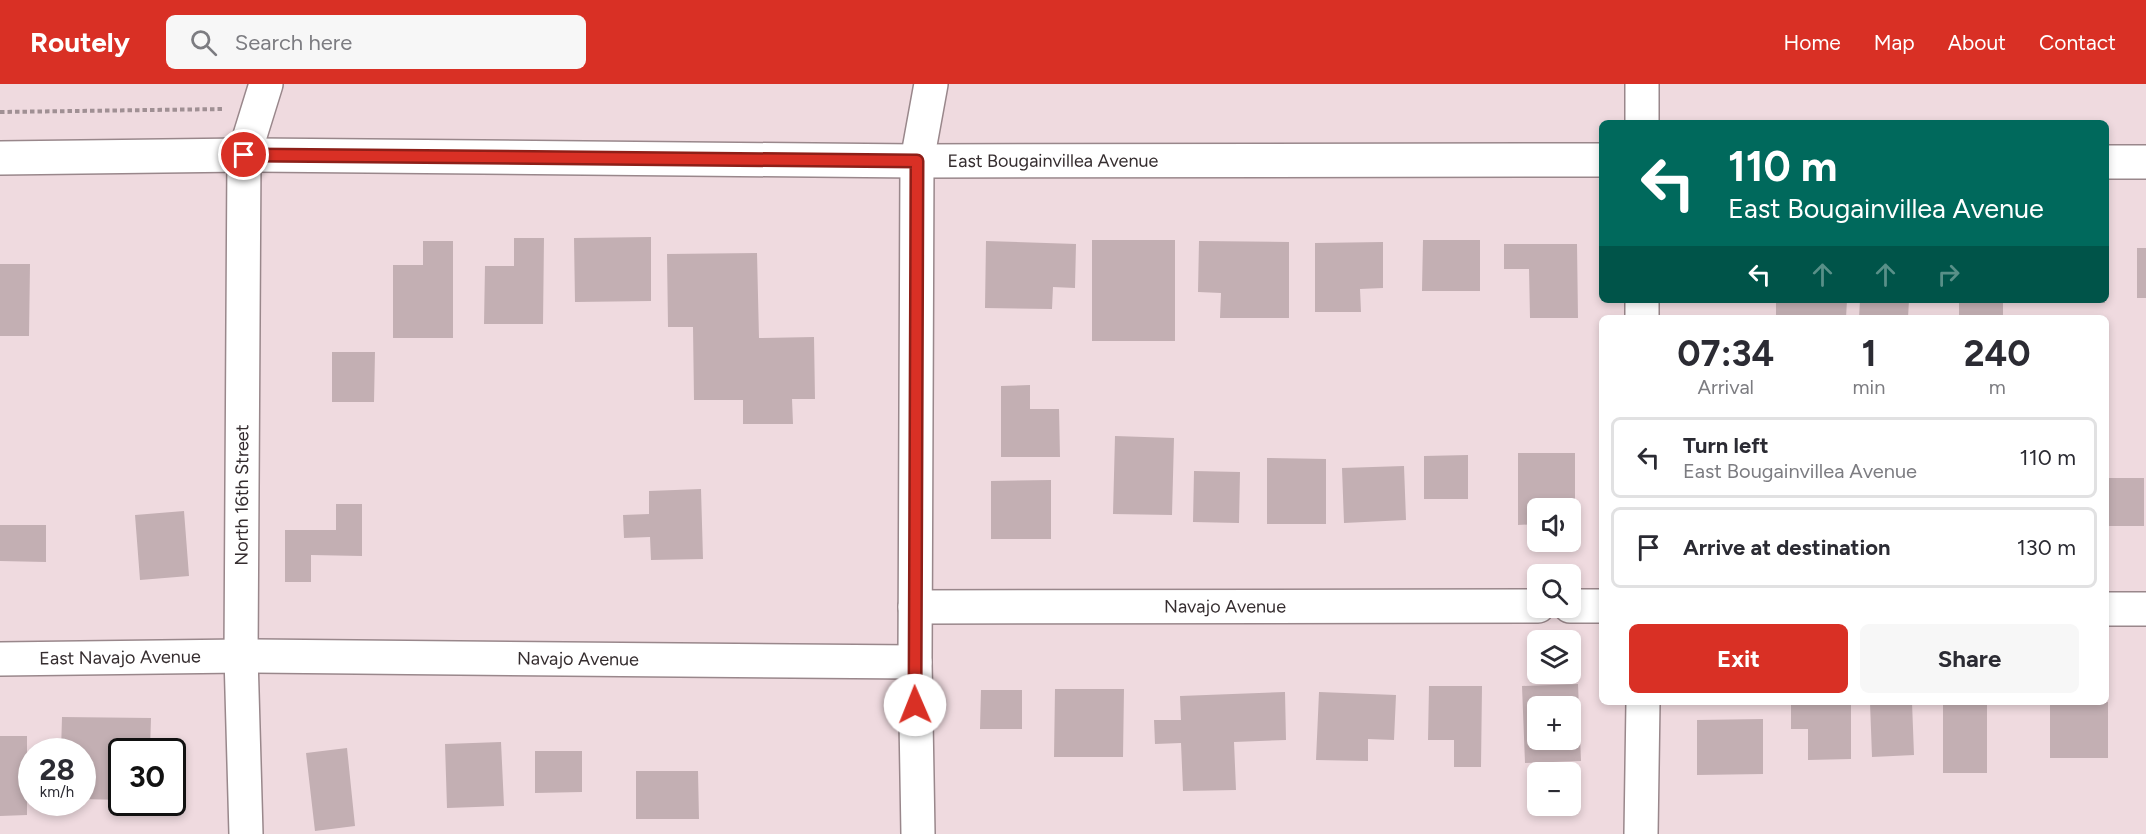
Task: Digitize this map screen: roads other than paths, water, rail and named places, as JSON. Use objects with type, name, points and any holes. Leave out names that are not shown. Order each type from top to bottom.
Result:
[{"type":"street","points":[[918,834],[915,662],[917,161],[931,84]]},
{"type":"street","points":[[1642,84],[1642,120]]},
{"type":"street","name":"North 16th Street","points":[[246,834],[241,656],[244,155],[262,96]]},
{"type":"street","name":"East Bougainvillea Avenue","points":[[0,158],[244,155],[917,161],[1599,160]]},
{"type":"street","points":[[2109,162],[2146,162]]},
{"type":"street","name":"Navajo Avenue","points":[[915,607],[1527,606]]},
{"type":"street","points":[[1581,606],[1599,606]]},
{"type":"street","points":[[2109,609],[2146,609]]},
{"type":"street","name":"East Navajo Avenue","points":[[0,658],[241,656]]},
{"type":"street","name":"Navajo Avenue","points":[[241,656],[915,662]]},
{"type":"street","points":[[1641,834],[1642,705]]}]
